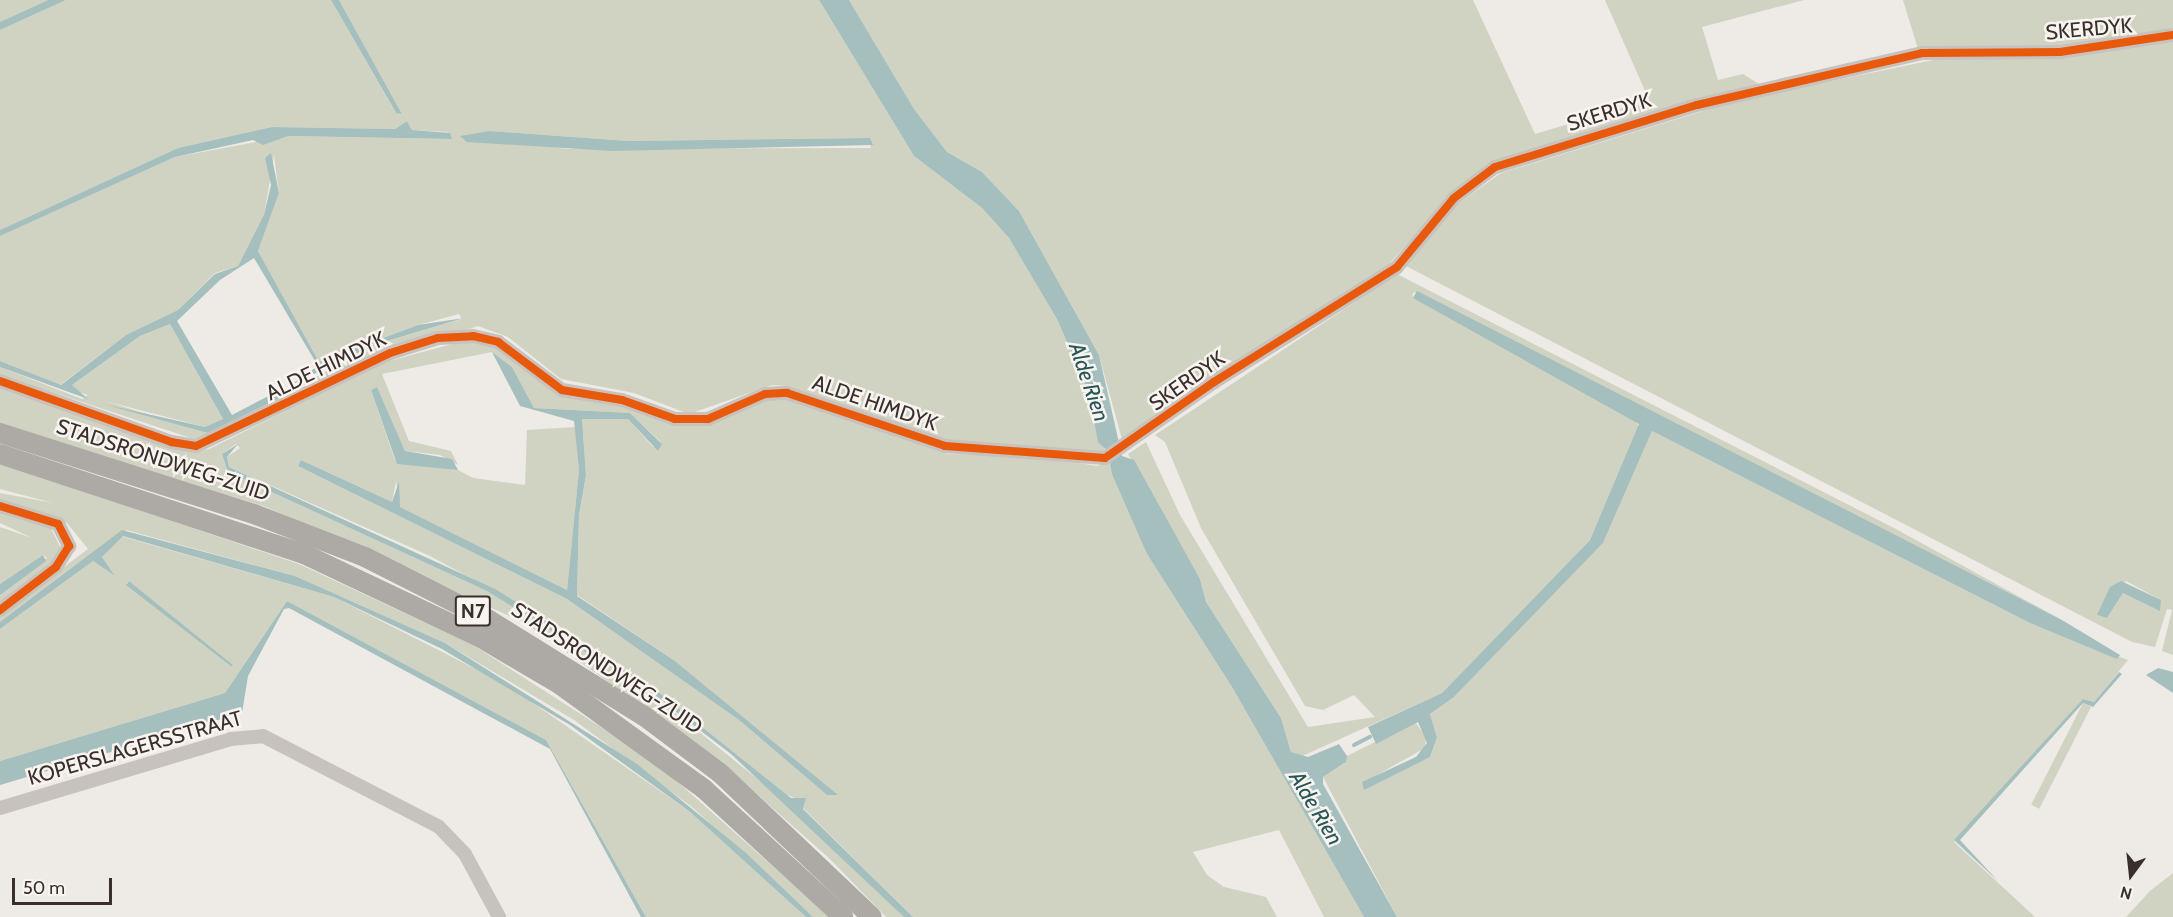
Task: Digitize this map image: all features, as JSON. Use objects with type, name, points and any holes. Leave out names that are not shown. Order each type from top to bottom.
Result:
[{"type":"highway","name":"STADSRONDWEG-ZUID","points":[[0,433],[282,524],[428,586],[489,620],[644,716],[720,773],[872,917]]},
{"type":"highway","name":"STADSRONDWEG-ZUID","points":[[0,454],[304,554],[481,638],[559,684],[695,782],[843,917]]},
{"type":"street","name":"SKERDYK","points":[[1144,434],[1214,382],[1397,267],[1454,198],[1503,164],[1718,99],[1922,53],[2060,52],[2173,35]]},
{"type":"street","name":"ALDE HIMDYK","points":[[0,381],[171,442],[196,446],[390,353],[438,338],[473,336],[498,342],[562,390],[622,400],[675,419],[708,419],[765,394],[787,393],[945,446],[1092,459],[1117,453],[1144,434]]},
{"type":"street","points":[[0,506],[57,524],[69,546],[56,567],[0,610]]},
{"type":"street","name":"KOPERSLAGERSSTRAAT","points":[[0,808],[231,739],[262,735],[439,827],[465,854],[498,917]]},
{"type":"green space","points":[[0,0],[48,0],[0,22]]},
{"type":"green space","points":[[66,0],[331,0],[395,112],[402,114],[339,0],[819,0],[914,156],[982,208],[1009,238],[1058,321],[1089,394],[1105,453],[950,442],[788,386],[772,385],[689,414],[634,393],[561,379],[508,337],[478,326],[295,388],[377,344],[462,319],[459,314],[418,325],[319,362],[258,251],[279,193],[274,155],[264,216],[238,266],[215,273],[178,310],[126,335],[60,385],[0,361],[0,236],[175,157],[288,136],[452,139],[447,132],[412,130],[407,121],[395,129],[272,127],[178,148],[0,230],[0,30]],"holes":[[[490,131],[628,141],[869,138],[871,148],[568,149],[505,142]]]},
{"type":"green space","points":[[849,0],[1473,0],[1535,134],[1649,100],[1605,0],[1804,0],[1702,27],[1718,80],[1743,74],[1759,84],[1483,169],[1448,197],[1384,270],[1123,443],[1099,355],[1019,211],[982,172],[947,152],[914,109]]},
{"type":"green space","points":[[1903,0],[2173,0],[2173,30],[2056,46],[1918,49]]},
{"type":"green space","points":[[2173,41],[2173,655],[2162,651],[2172,610],[2167,609],[2155,647],[2132,642],[1406,266],[1456,205],[1501,173],[1739,100],[1938,59],[2087,54]],"holes":[[[2126,581],[2161,600],[2123,593],[2107,618],[2097,615]]]},
{"type":"green space","points":[[1397,274],[1894,528],[2062,620],[1414,292],[1412,296],[1634,417],[1639,427],[1590,540],[1442,693],[1300,757],[1291,752],[1281,718],[1206,602],[1200,579],[1128,454],[1146,442],[1180,515],[1308,727],[1375,717],[1354,695],[1323,710],[1305,706],[1201,528],[1165,442],[1155,435]]},
{"type":"green space","points":[[170,324],[223,419],[205,427],[105,401],[208,433],[286,398],[200,441],[0,375],[0,367],[82,399],[88,395],[71,390],[72,385],[140,336]]},
{"type":"green space","points":[[463,341],[492,345],[557,394],[616,405],[677,426],[698,425],[774,398],[787,399],[948,454],[1042,457],[1097,466],[1110,462],[1147,554],[1232,687],[1364,917],[1324,917],[1279,830],[1193,852],[1207,875],[1224,887],[1266,897],[1277,917],[913,917],[803,808],[805,803],[786,794],[652,687],[561,627],[430,556],[229,467],[227,457],[240,448],[236,444],[222,454],[228,472],[487,591],[646,689],[792,807],[904,917],[886,917],[829,858],[718,760],[525,623],[266,507],[0,424],[0,386],[197,451],[209,449],[382,363]],"holes":[[[492,352],[512,367],[534,408],[630,413],[661,442],[653,447],[628,419],[582,419],[586,475],[579,515],[577,595],[675,661],[837,795],[827,795],[739,720],[567,599],[298,466],[301,460],[392,502],[396,481],[400,507],[567,590],[579,470],[575,427],[527,430],[525,485],[473,478],[458,470],[395,460],[371,390],[377,387],[405,451],[440,455],[458,465],[451,451],[409,441],[382,374]]]},
{"type":"green space","points":[[1652,431],[2030,623],[2128,660],[2094,702],[2084,699],[1954,842],[2035,917],[1397,917],[1323,777],[1345,763],[1343,758],[1415,722],[1426,737],[1425,748],[1361,784],[1430,757],[1437,739],[1430,714],[1454,697],[1603,543]]},
{"type":"green space","points":[[0,463],[299,564],[473,645],[654,761],[830,917],[813,917],[692,807],[574,720],[445,643],[295,576],[126,530],[0,622],[0,615],[88,549],[67,523],[0,501],[0,493],[53,503],[0,489]]},
{"type":"green space","points":[[0,511],[51,528],[60,547],[55,561],[0,604],[0,595],[47,558],[43,555],[0,584],[0,527],[32,538],[0,523]]},
{"type":"green space","points":[[121,536],[334,597],[507,685],[689,811],[806,917],[646,917],[546,740],[287,601],[225,693],[0,761],[0,629],[93,561],[115,576],[102,557]],"holes":[[[129,581],[233,665],[232,667],[126,584]]]},
{"type":"green space","points":[[2083,703],[2091,707],[2039,809],[2031,805]]},
{"type":"green space","points":[[2173,873],[2173,917],[2126,917],[2150,891]]},
{"type":"water","points":[[48,0],[66,0],[0,30],[0,22]]},
{"type":"water","points":[[331,0],[339,0],[402,114],[396,113]]},
{"type":"water","name":"Alde Rien","points":[[819,0],[849,0],[914,109],[947,152],[982,172],[1019,211],[1099,355],[1122,456],[1134,460],[1200,579],[1206,602],[1281,718],[1291,752],[1308,757],[1339,744],[1347,756],[1346,762],[1323,777],[1323,784],[1397,917],[1364,917],[1232,687],[1147,554],[1112,474],[1110,462],[1115,459],[1098,442],[1089,394],[1058,321],[1009,238],[982,208],[914,156]]},
{"type":"water","points":[[407,121],[412,130],[450,133],[452,139],[288,136],[263,145],[253,140],[175,157],[0,236],[0,230],[178,148],[272,127],[395,129]]},
{"type":"water","points":[[490,131],[628,141],[870,138],[873,145],[612,151],[467,142],[460,136]]},
{"type":"water","points":[[271,153],[279,193],[258,251],[319,362],[418,325],[464,318],[377,344],[291,385],[318,366],[254,258],[220,280],[177,321],[232,415],[280,390],[286,395],[208,433],[103,404],[205,427],[223,419],[170,324],[140,336],[72,385],[88,399],[0,367],[0,361],[61,385],[126,335],[178,310],[215,274],[238,266],[264,215],[271,185],[265,158]]},
{"type":"water","points":[[1417,291],[2062,620],[2120,655],[2117,659],[2030,623],[1652,431],[1603,543],[1454,697],[1430,714],[1437,738],[1430,757],[1364,790],[1362,782],[1416,757],[1427,743],[1418,722],[1376,744],[1368,727],[1442,693],[1590,540],[1639,424],[1413,298]]},
{"type":"water","points":[[492,352],[512,367],[534,408],[630,413],[662,444],[658,451],[628,419],[582,419],[586,475],[579,515],[577,596],[675,661],[838,795],[827,795],[739,720],[567,599],[298,466],[301,460],[392,502],[399,482],[400,507],[567,590],[579,470],[574,421],[520,406]]},
{"type":"water","points":[[377,387],[405,451],[452,459],[458,470],[397,464],[371,390]]},
{"type":"water","points":[[238,444],[227,457],[229,467],[495,589],[652,687],[791,798],[806,798],[803,809],[913,917],[904,917],[731,754],[646,689],[487,591],[228,472],[222,454]]},
{"type":"water","points":[[122,530],[295,576],[445,643],[637,764],[746,853],[813,917],[806,917],[689,811],[570,725],[442,649],[334,597],[123,536],[102,557],[115,576],[93,561],[0,629],[0,622]]},
{"type":"water","points":[[43,555],[46,561],[0,595],[0,584]]},
{"type":"water","points":[[129,581],[233,665],[232,667],[126,585]]},
{"type":"water","points":[[2121,581],[2161,600],[2160,611],[2123,593],[2107,618],[2097,615],[2110,587]]},
{"type":"water","points":[[287,601],[546,740],[646,917],[641,917],[550,749],[289,608],[284,609],[248,676],[242,713],[0,785],[0,761],[225,693]]},
{"type":"water","points":[[2158,668],[2173,672],[2173,693],[2146,675]]},
{"type":"water","points":[[2119,672],[2122,674],[2093,707],[2083,703],[1960,840],[1998,881],[1954,840],[2083,699],[2094,702]]},
{"type":"waterway","points":[[1354,745],[1370,737]]},
{"type":"cycle path","points":[[0,381],[171,442],[196,446],[390,353],[438,338],[473,336],[498,342],[562,390],[622,400],[675,419],[708,419],[765,394],[787,393],[945,446],[1105,458],[1214,382],[1397,267],[1454,198],[1495,167],[1697,105],[1922,53],[2060,52],[2173,35]]},
{"type":"cycle path","points":[[0,506],[58,524],[69,546],[56,567],[0,610]]}]
